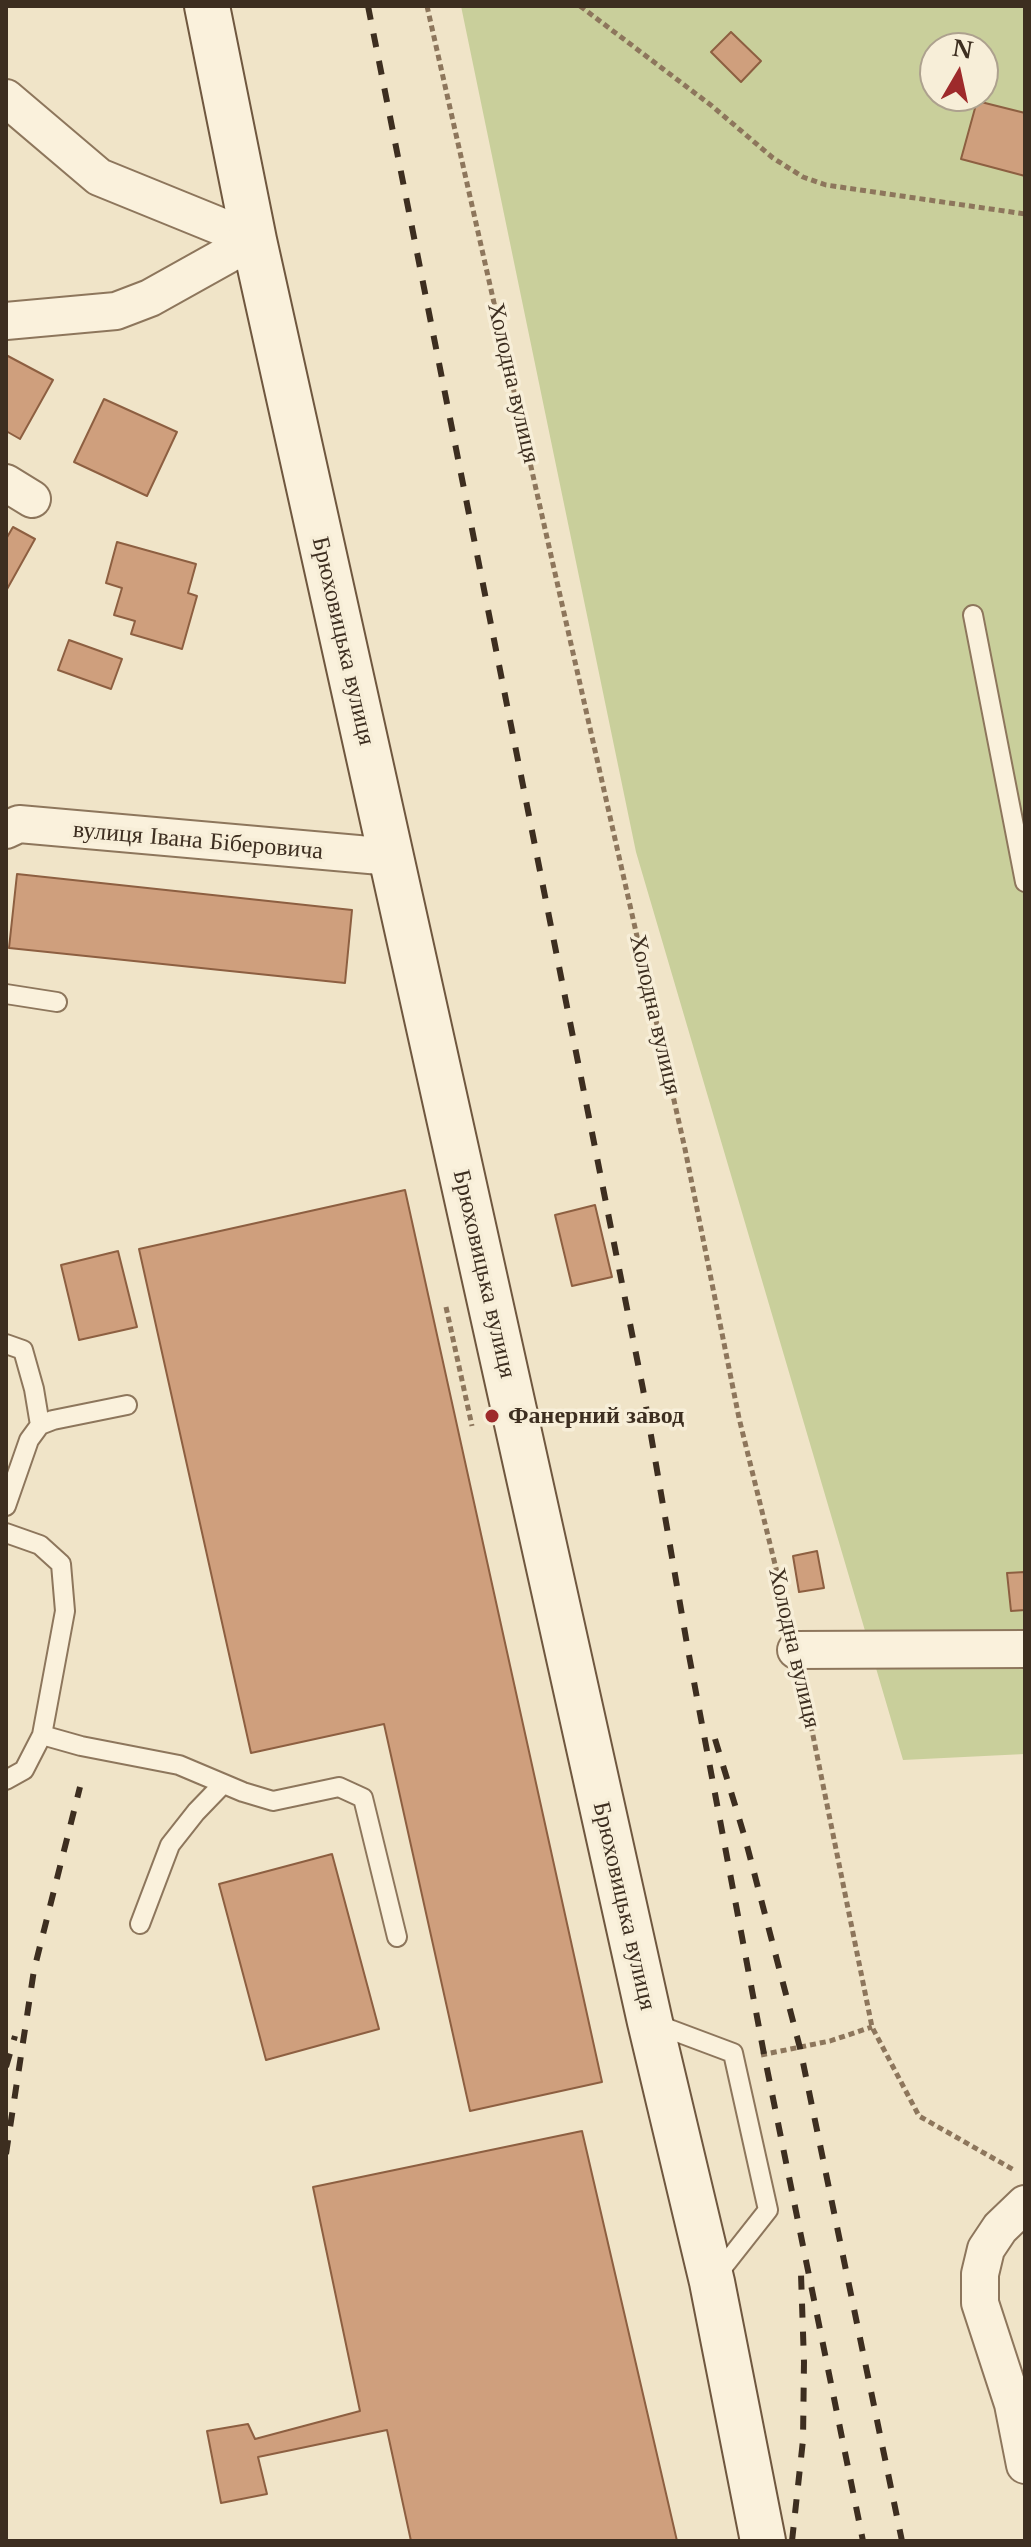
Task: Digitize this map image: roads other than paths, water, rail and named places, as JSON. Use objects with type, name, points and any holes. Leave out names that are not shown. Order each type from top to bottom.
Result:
[{"type":"main road","name":"Брюховицька вулиця","points":[[207,6],[254,240],[650,2022],[712,2282],[763,2541]]},
{"type":"street","points":[[6,98],[99,177],[254,240]]},
{"type":"street","points":[[6,321],[116,311],[150,298],[254,240]]},
{"type":"street","name":"вулиця Івана Біберовича","points":[[10,822],[392,857]]},
{"type":"street","points":[[796,1650],[1025,1649]]},
{"type":"street","points":[[1025,2204],[1000,2228],[986,2249],[980,2274],[980,2303],[1013,2404],[1025,2465]]},
{"type":"lane","points":[[973,615],[1025,882]]},
{"type":"lane","points":[[6,994],[57,1002]]},
{"type":"lane","points":[[6,1344],[23,1350],[40,1425]]},
{"type":"lane","points":[[6,1506],[29,1440],[40,1425],[127,1405]]},
{"type":"lane","points":[[6,1533],[40,1545],[61,1564],[65,1611],[42,1735],[24,1770],[6,1780]]},
{"type":"lane","points":[[42,1735],[81,1746],[179,1765],[273,1801],[339,1787],[363,1798],[397,1937]]},
{"type":"lane","points":[[140,1924],[170,1845],[223,1784]]},
{"type":"lane","points":[[650,2022],[733,2053],[768,2210],[712,2282]]},
{"type":"railway","points":[[368,6],[643,1389],[688,1650],[764,2054],[863,2541]]},
{"type":"railway","points":[[715,1739],[745,1838],[800,2048],[902,2541]]},
{"type":"railway","points":[[6,2154],[34,1970],[80,1787]]},
{"type":"railway","points":[[6,2067],[15,2036]]},
{"type":"railway","points":[[792,2541],[803,2440],[801,2274]]},
{"type":"place","name":"Фанерний завод","points":[[492,1416]]}]
